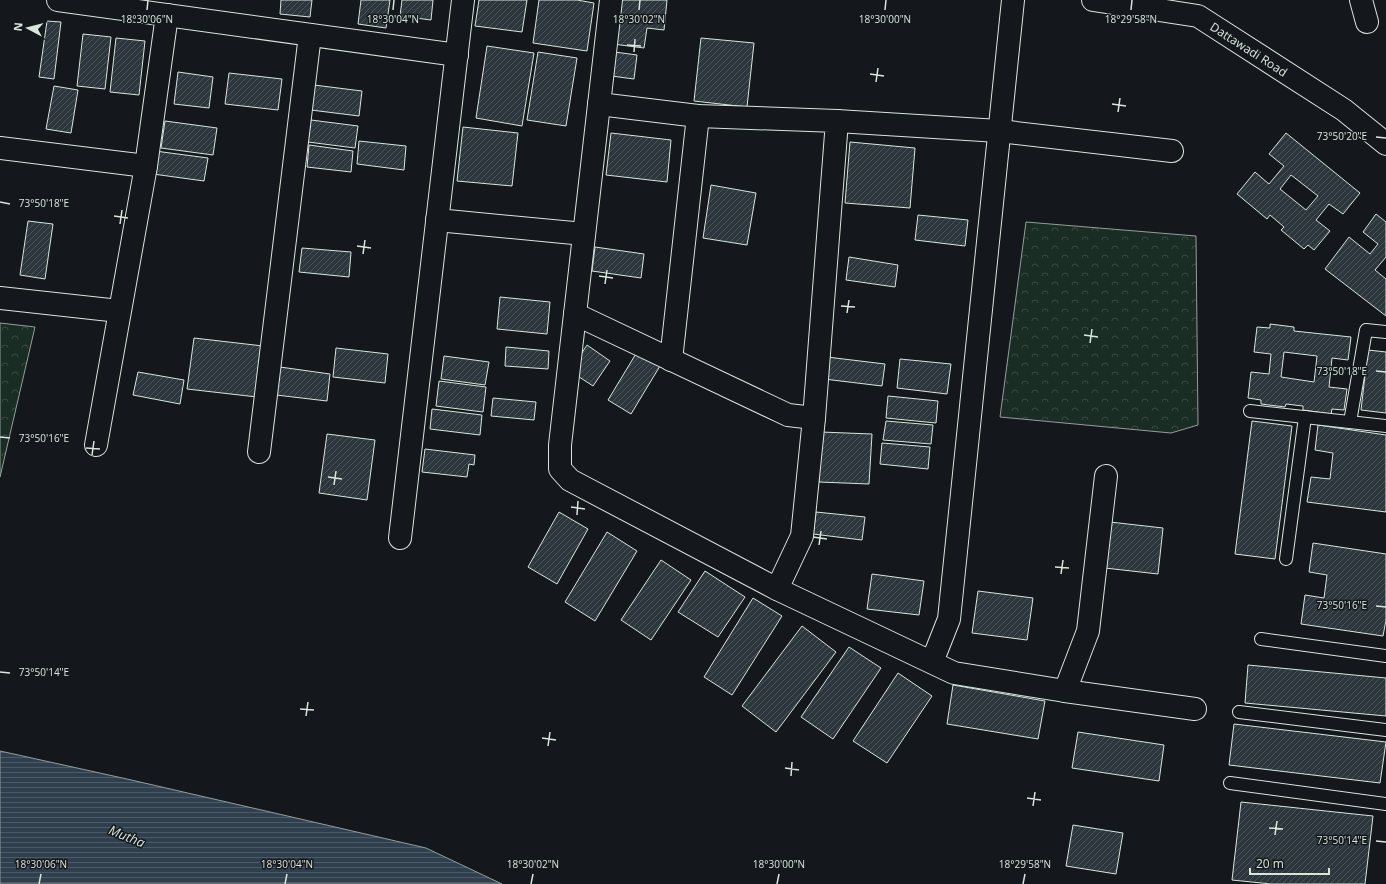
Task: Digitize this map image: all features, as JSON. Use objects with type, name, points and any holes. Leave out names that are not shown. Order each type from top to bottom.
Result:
[{"type":"street","points":[[58,0],[457,55]]},
{"type":"street","points":[[400,538],[463,0]]},
{"type":"street","points":[[611,0],[560,445],[560,468],[570,480],[777,589],[954,673],[1065,691],[1195,709]]},
{"type":"street","points":[[932,662],[950,619],[1013,0]]},
{"type":"street","name":"Dattawadi Road","points":[[1093,0],[1198,16],[1344,110],[1386,144]]},
{"type":"street","points":[[1361,0],[1367,22]]},
{"type":"street","points":[[96,445],[146,166],[167,15]]},
{"type":"street","points":[[259,452],[310,35]]},
{"type":"street","points":[[599,104],[698,116],[837,121],[999,131],[1172,151]]},
{"type":"street","points":[[671,360],[698,116]]},
{"type":"street","points":[[777,589],[802,536],[814,418],[837,121]]},
{"type":"street","points":[[0,148],[146,166]]},
{"type":"street","points":[[437,220],[584,234]]},
{"type":"street","points":[[0,298],[119,311]]},
{"type":"street","points":[[575,314],[788,415],[814,418]]},
{"type":"street","points":[[1065,691],[1088,630],[1106,476]]},
{"type":"lane","points":[[1350,422],[1366,330],[1386,332]]},
{"type":"lane","points":[[1250,411],[1386,426]]},
{"type":"lane","points":[[1286,559],[1305,417]]},
{"type":"lane","points":[[1260,639],[1386,656]]},
{"type":"lane","points":[[1239,712],[1386,730]]},
{"type":"lane","points":[[1230,783],[1386,804]]},
{"type":"green space","points":[[1026,222],[1196,236],[1198,425],[1171,433],[1000,417]]},
{"type":"green space","points":[[0,323],[35,327],[0,477]]},
{"type":"water","name":"Mutha","points":[[0,751],[426,848],[502,884],[0,884]]},
{"type":"building","points":[[281,0],[312,0],[310,17],[280,14]]},
{"type":"building","points":[[361,0],[390,0],[386,28],[358,24]]},
{"type":"building","points":[[402,0],[433,0],[431,20],[400,16]]},
{"type":"building","points":[[479,0],[527,0],[522,32],[475,26]]},
{"type":"building","points":[[539,0],[577,0],[594,3],[587,51],[533,43]]},
{"type":"building","points":[[618,0],[667,0],[664,30],[647,28],[644,48],[613,44]]},
{"type":"building","points":[[47,21],[61,22],[54,79],[39,77]]},
{"type":"building","points":[[83,34],[111,37],[105,89],[77,86]]},
{"type":"building","points":[[116,38],[145,41],[139,95],[110,92]]},
{"type":"building","points":[[701,38],[754,43],[747,107],[694,101]]},
{"type":"building","points":[[487,46],[534,53],[522,126],[476,118]]},
{"type":"building","points":[[607,51],[637,55],[634,79],[604,75]]},
{"type":"building","points":[[538,52],[577,58],[566,126],[527,120]]},
{"type":"building","points":[[178,72],[213,77],[209,108],[174,104]]},
{"type":"building","points":[[229,73],[282,79],[278,110],[225,104]]},
{"type":"building","points":[[314,85],[362,91],[359,116],[311,110]]},
{"type":"building","points":[[54,86],[78,90],[71,133],[46,129]]},
{"type":"building","points":[[311,120],[358,126],[355,148],[308,142]]},
{"type":"building","points":[[165,121],[217,128],[213,155],[161,148]]},
{"type":"building","points":[[463,127],[518,133],[512,186],[457,181]]},
{"type":"building","points":[[611,133],[671,140],[667,182],[606,175]]},
{"type":"building","points":[[1286,133],[1360,193],[1343,214],[1329,204],[1316,220],[1330,231],[1314,250],[1308,245],[1304,249],[1281,230],[1284,227],[1270,215],[1267,219],[1237,194],[1255,172],[1269,184],[1284,166],[1269,154]],"holes":[[[1291,175],[1318,196],[1306,210],[1280,189]]]},
{"type":"building","points":[[359,141],[406,146],[404,170],[357,164]]},
{"type":"building","points":[[850,142],[915,148],[910,208],[845,203]]},
{"type":"building","points":[[309,145],[353,151],[351,172],[307,167]]},
{"type":"building","points":[[155,151],[208,158],[204,181],[153,174]]},
{"type":"building","points":[[711,185],[756,193],[747,245],[703,238]]},
{"type":"building","points":[[1376,214],[1386,222],[1386,257],[1375,270],[1386,279],[1386,316],[1325,269],[1349,237],[1370,254],[1378,244],[1363,232]]},
{"type":"building","points":[[918,215],[968,220],[965,246],[915,240]]},
{"type":"building","points":[[28,221],[53,224],[45,279],[20,275]]},
{"type":"building","points":[[595,247],[644,254],[641,278],[592,271]]},
{"type":"building","points":[[302,248],[351,252],[349,277],[299,272]]},
{"type":"building","points":[[849,257],[898,265],[895,287],[846,280]]},
{"type":"building","points":[[500,297],[550,302],[547,334],[497,329]]},
{"type":"building","points":[[1270,324],[1294,327],[1294,331],[1351,337],[1348,360],[1332,358],[1329,387],[1347,389],[1344,410],[1332,409],[1331,414],[1303,410],[1303,406],[1286,404],[1285,407],[1261,404],[1261,400],[1248,398],[1251,372],[1269,374],[1271,354],[1254,352],[1257,327],[1270,328]],"holes":[[[1284,352],[1317,356],[1314,382],[1281,377]]]},
{"type":"building","points":[[194,338],[263,346],[257,397],[187,389]]},
{"type":"building","points":[[587,345],[610,361],[593,386],[570,371]]},
{"type":"building","points":[[506,347],[549,351],[548,369],[505,366]]},
{"type":"building","points":[[336,348],[388,354],[385,383],[333,377]]},
{"type":"building","points":[[1368,350],[1386,352],[1386,413],[1361,410]]},
{"type":"building","points":[[637,352],[660,366],[631,414],[608,400]]},
{"type":"building","points":[[444,356],[489,362],[485,385],[441,379]]},
{"type":"building","points":[[827,357],[885,364],[882,386],[824,379]]},
{"type":"building","points":[[900,359],[951,364],[947,394],[897,388]]},
{"type":"building","points":[[280,367],[330,374],[327,401],[276,395]]},
{"type":"building","points":[[138,372],[184,380],[180,404],[133,395]]},
{"type":"building","points":[[439,381],[486,387],[483,412],[436,406]]},
{"type":"building","points":[[888,396],[938,401],[936,423],[886,418]]},
{"type":"building","points":[[493,398],[536,402],[534,420],[491,416]]},
{"type":"building","points":[[432,409],[482,415],[480,435],[430,429]]},
{"type":"building","points":[[886,421],[933,425],[931,444],[883,440]]},
{"type":"building","points":[[1252,421],[1292,426],[1275,559],[1235,554]]},
{"type":"building","points":[[1318,425],[1386,435],[1386,512],[1307,502],[1311,477],[1330,479],[1333,453],[1315,450]]},
{"type":"building","points":[[821,432],[872,434],[869,484],[819,482]]},
{"type":"building","points":[[327,434],[375,440],[367,500],[319,493]]},
{"type":"building","points":[[882,443],[930,447],[928,469],[880,464]]},
{"type":"building","points":[[425,449],[475,455],[474,465],[469,464],[467,477],[422,472]]},
{"type":"building","points":[[559,512],[588,529],[557,584],[528,567]]},
{"type":"building","points":[[816,512],[865,517],[862,540],[813,534]]},
{"type":"building","points":[[1110,522],[1163,528],[1158,574],[1105,568]]},
{"type":"building","points":[[607,532],[637,551],[595,621],[565,602]]},
{"type":"building","points":[[1313,543],[1386,554],[1386,620],[1383,636],[1301,624],[1305,595],[1324,598],[1327,575],[1309,572]]},
{"type":"building","points":[[661,560],[691,580],[651,640],[621,620]]},
{"type":"building","points":[[705,571],[745,597],[718,637],[678,612]]},
{"type":"building","points":[[872,574],[924,581],[919,615],[867,609]]},
{"type":"building","points":[[978,591],[1033,598],[1027,640],[972,633]]},
{"type":"building","points":[[753,598],[782,616],[732,695],[704,677]]},
{"type":"building","points":[[802,626],[836,652],[776,732],[742,706]]},
{"type":"building","points":[[849,647],[881,668],[833,739],[801,717]]},
{"type":"building","points":[[1248,665],[1386,678],[1386,716],[1245,703]]},
{"type":"building","points":[[898,673],[932,696],[887,763],[853,741]]},
{"type":"building","points":[[953,685],[1045,701],[1038,739],[947,724]]},
{"type":"building","points":[[1234,724],[1386,742],[1380,783],[1229,765]]},
{"type":"building","points":[[1078,732],[1164,745],[1159,781],[1072,768]]},
{"type":"building","points":[[1241,802],[1373,816],[1365,884],[1271,884],[1232,880]]},
{"type":"building","points":[[1073,825],[1123,833],[1116,874],[1066,866]]}]
